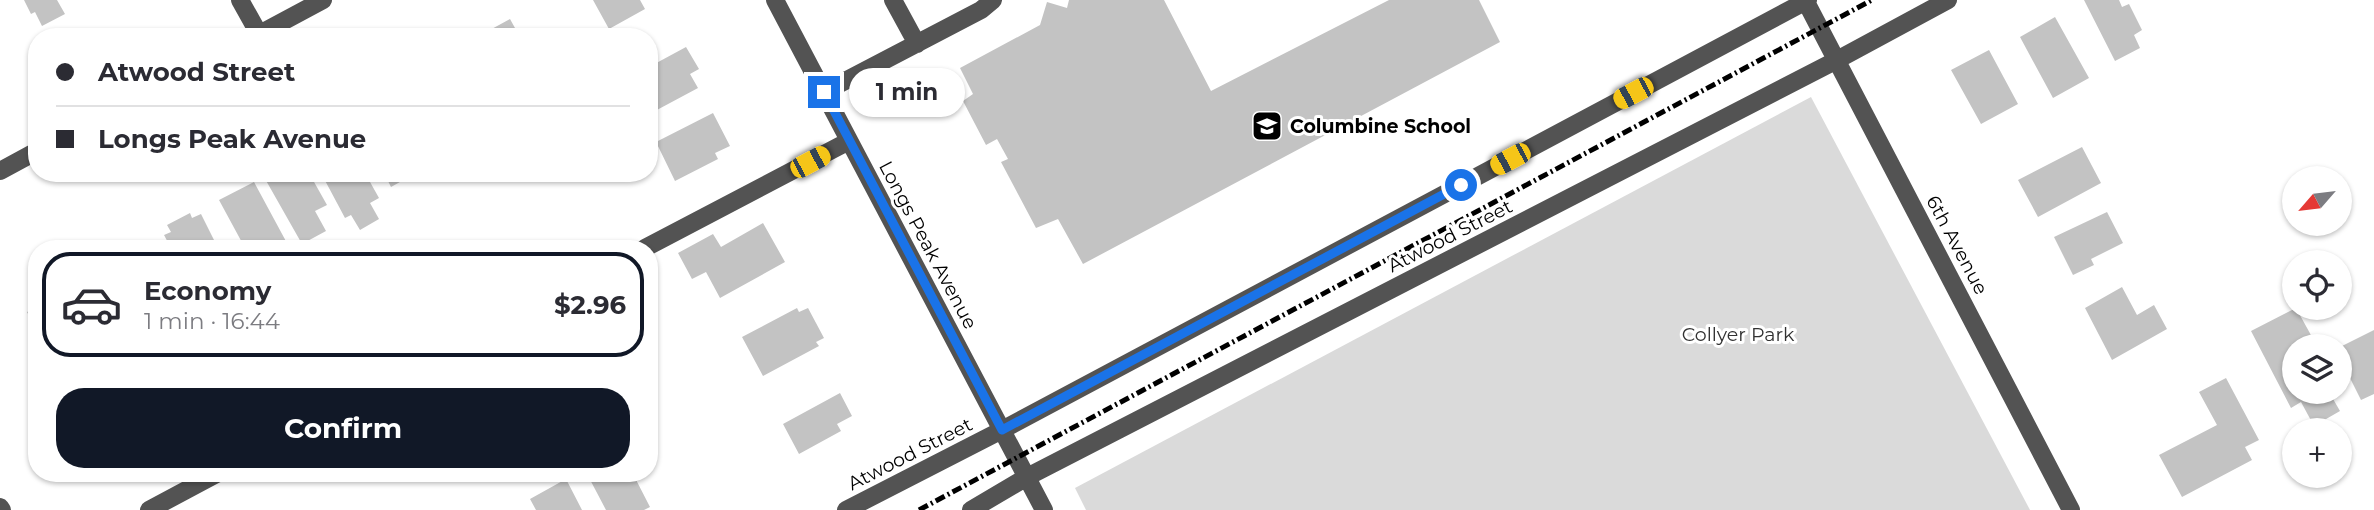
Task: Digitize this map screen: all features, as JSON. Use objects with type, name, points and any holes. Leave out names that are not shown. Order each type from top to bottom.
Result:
[{"type":"street","points":[[240,0],[252,28]]},
{"type":"street","points":[[271,28],[323,0]]},
{"type":"street","name":"Longs Peak Avenue","points":[[775,0],[1044,510]]},
{"type":"street","points":[[893,0],[917,44]]},
{"type":"street","points":[[824,92],[981,10],[993,0]]},
{"type":"street","name":"Atwood Street","points":[[846,510],[1002,430],[1806,0]]},
{"type":"street","name":"6th Avenue","points":[[1806,0],[2071,510]]},
{"type":"street","name":"Atwood Street","points":[[971,510],[1027,477],[1837,60],[1948,0]]},
{"type":"street","points":[[658,242],[849,141]]},
{"type":"street","points":[[0,171],[28,156]]},
{"type":"street","points":[[149,510],[201,482]]},
{"type":"green space","name":"Collyer Park","points":[[1811,97],[2030,510],[1086,510],[1075,488]]},
{"type":"building","points":[[24,0],[57,0],[65,14],[42,26],[35,12],[31,14]]},
{"type":"building","points":[[593,0],[640,0],[645,9],[608,28]]},
{"type":"building","points":[[1069,0],[1164,0],[1211,91],[1389,0],[1479,0],[1500,42],[1083,264],[1058,219],[1036,228],[1001,162],[1008,159],[997,139],[986,145],[963,101],[973,94],[960,68],[1040,25],[1047,2],[1067,8]]},
{"type":"building","points":[[2084,0],[2119,0],[2122,7],[2129,4],[2142,30],[2134,35],[2140,48],[2115,61]]},
{"type":"building","points":[[2055,17],[2089,78],[2053,98],[2020,37]]},
{"type":"building","points":[[510,19],[515,28],[494,28]]},
{"type":"building","points":[[686,47],[699,69],[690,74],[698,88],[658,109],[658,62]]},
{"type":"building","points":[[1989,50],[2018,104],[1981,124],[1951,70]]},
{"type":"building","points":[[713,113],[730,146],[715,153],[718,159],[675,181],[658,141]]},
{"type":"building","points":[[2082,147],[2101,183],[2038,217],[2018,180]]},
{"type":"building","points":[[254,182],[285,240],[241,240],[219,200]]},
{"type":"building","points":[[267,182],[314,182],[327,205],[315,211],[326,231],[309,240],[300,240]]},
{"type":"building","points":[[326,182],[370,182],[379,198],[370,203],[379,219],[360,230],[351,215],[345,218]]},
{"type":"building","points":[[2107,212],[2123,243],[2091,259],[2094,265],[2073,275],[2054,237]]},
{"type":"building","points":[[190,213],[192,218],[201,214],[214,240],[167,240],[164,235],[171,232],[167,225]]},
{"type":"building","points":[[763,223],[785,262],[720,298],[706,272],[692,279],[678,253],[713,234],[721,247]]},
{"type":"building","points":[[2122,287],[2137,315],[2154,305],[2167,329],[2112,360],[2085,308]]},
{"type":"building","points":[[797,308],[799,312],[808,308],[824,338],[816,342],[819,346],[763,376],[742,337]]},
{"type":"building","points":[[2282,315],[2282,320],[2303,320],[2310,334],[2282,334],[2282,391],[2251,331]]},
{"type":"building","points":[[2374,330],[2374,394],[2361,400],[2352,382],[2352,341]]},
{"type":"building","points":[[2226,378],[2259,440],[2245,447],[2252,460],[2182,497],[2159,455],[2217,425],[2199,392]]},
{"type":"building","points":[[840,393],[852,416],[837,424],[841,431],[799,454],[783,424]]},
{"type":"building","points":[[2302,404],[2336,404],[2340,411],[2328,418],[2310,418]]},
{"type":"building","points":[[561,482],[568,482],[582,510],[536,510],[530,499]]},
{"type":"building","points":[[591,482],[637,482],[650,507],[644,510],[606,510]]},
{"type":"railway","points":[[919,510],[1872,0]]},
{"type":"place","name":"Columbine School","points":[[1267,126]]},
{"type":"route","points":[[824,92],[1002,430],[1461,185]]}]
